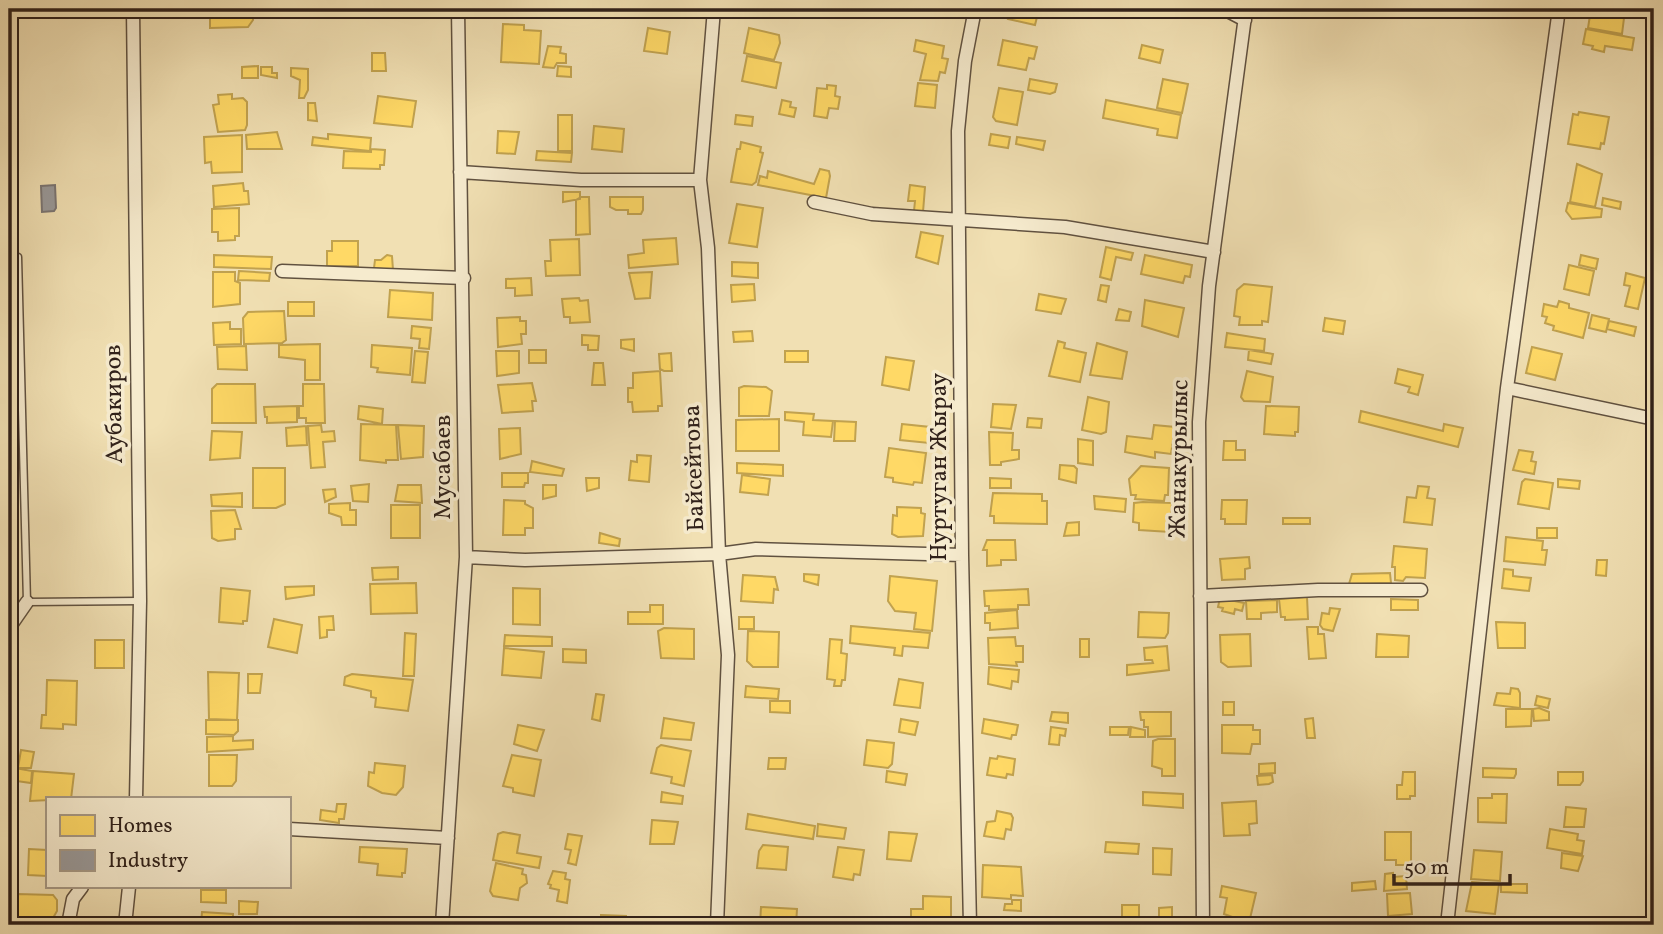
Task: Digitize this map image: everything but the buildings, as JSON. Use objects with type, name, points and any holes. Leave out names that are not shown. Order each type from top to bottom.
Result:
[{"type":"street","name":"Аубакиров","points":[[133,9],[140,601],[136,797]]},
{"type":"street","name":"Мусабаев","points":[[442,925],[466,557],[458,9]]},
{"type":"street","name":"Байсейтова","points":[[714,9],[700,180],[708,248],[719,554],[729,655],[717,925]]},
{"type":"street","name":"Нуртуган Жырау","points":[[970,925],[962,555],[958,131],[965,61],[975,9]]},
{"type":"street","name":"Жанакурылыс","points":[[1203,925],[1199,422],[1214,252],[1245,15],[1224,9]]},
{"type":"street","points":[[1447,925],[1507,388],[1559,9]]},
{"type":"street","points":[[460,172],[581,180],[700,180]]},
{"type":"street","points":[[814,202],[872,215],[1065,226],[1214,252]]},
{"type":"street","points":[[282,271],[464,278]]},
{"type":"street","points":[[1507,388],[1654,419]]},
{"type":"street","points":[[466,557],[525,560],[719,554],[756,549],[962,555]]},
{"type":"street","points":[[1200,596],[1219,593],[1421,590]]},
{"type":"street","points":[[9,628],[27,602]]},
{"type":"street","points":[[290,829],[448,838]]},
{"type":"street","points":[[68,925],[74,899],[81,888]]},
{"type":"street","points":[[125,925],[129,888]]},
{"type":"lane","points":[[18,257],[27,602],[140,601]]}]
